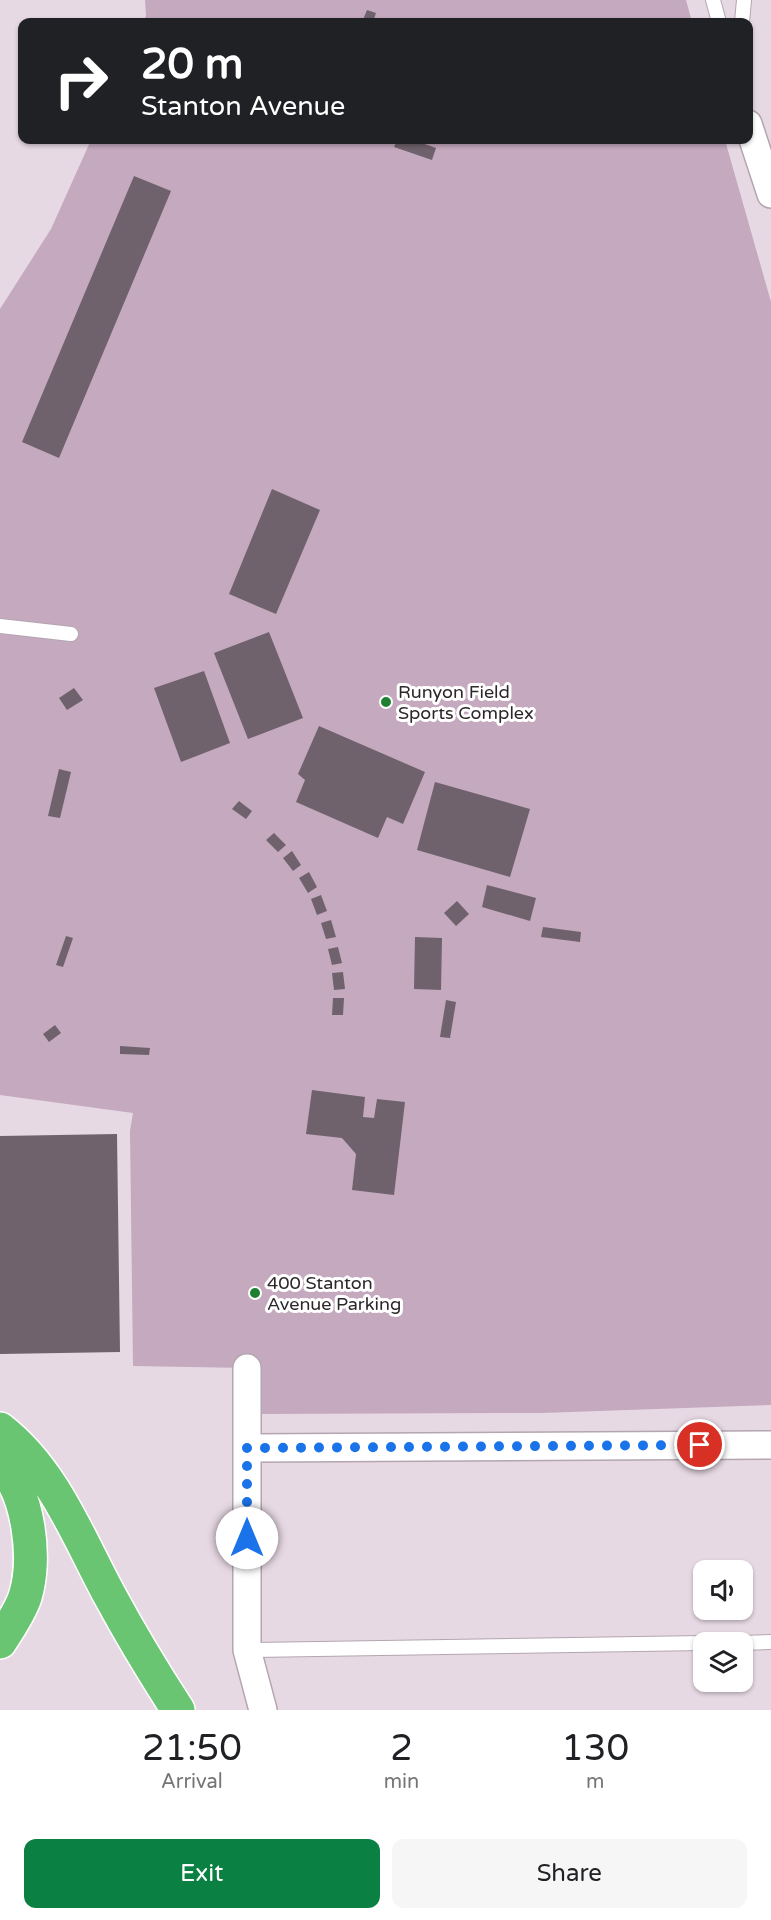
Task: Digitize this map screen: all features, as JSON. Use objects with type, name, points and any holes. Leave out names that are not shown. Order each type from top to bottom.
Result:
[{"type":"highway","points":[[0,1429],[13,1439],[38,1467],[57,1494],[110,1596],[178,1710]]},
{"type":"highway","points":[[0,1464],[8,1471],[21,1499],[29,1530],[25,1597],[0,1642]]},
{"type":"street","points":[[753,139],[771,194]]},
{"type":"street","points":[[247,1368],[247,1650],[263,1710]]},
{"type":"street","points":[[247,1448],[771,1445]]},
{"type":"lane","points":[[713,0],[718,18]]},
{"type":"lane","points":[[742,18],[744,0]]},
{"type":"lane","points":[[0,626],[71,634]]},
{"type":"lane","points":[[753,1643],[771,1642]]},
{"type":"lane","points":[[247,1650],[693,1643]]},
{"type":"shaded area","points":[[145,0],[686,0],[691,18],[145,18]]},
{"type":"shaded area","name":"Runyon Field Sports Complex","points":[[89,144],[726,144],[771,302],[771,1405],[542,1413],[247,1414],[246,1368],[133,1366],[130,1131],[133,1113],[0,1095],[0,309],[51,229]]},
{"type":"building","points":[[367,10],[376,13],[374,18],[364,18]]},
{"type":"building","points":[[395,144],[424,144],[436,148],[432,160],[394,147]]},
{"type":"building","points":[[134,176],[171,191],[59,458],[22,442]]},
{"type":"building","points":[[272,489],[320,510],[276,614],[229,594]]},
{"type":"building","points":[[269,632],[303,718],[248,739],[214,653]]},
{"type":"building","points":[[204,671],[230,743],[181,762],[154,688]]},
{"type":"building","points":[[74,688],[83,700],[67,710],[59,698]]},
{"type":"building","points":[[319,726],[425,772],[403,824],[387,817],[378,838],[296,802],[305,780],[298,774]]},
{"type":"building","points":[[59,769],[71,772],[60,818],[48,816]]},
{"type":"building","points":[[435,782],[530,809],[510,877],[417,850]]},
{"type":"building","points":[[239,801],[252,811],[246,819],[232,809]]},
{"type":"building","points":[[274,833],[286,845],[278,852],[266,840]]},
{"type":"building","points":[[292,851],[301,865],[293,871],[283,858]]},
{"type":"building","points":[[309,872],[317,887],[308,893],[299,878]]},
{"type":"building","points":[[487,885],[536,898],[530,921],[482,907]]},
{"type":"building","points":[[321,895],[327,911],[317,915],[311,899]]},
{"type":"building","points":[[457,901],[469,914],[456,926],[444,913]]},
{"type":"building","points":[[331,920],[336,937],[326,939],[321,923]]},
{"type":"building","points":[[543,927],[581,932],[580,942],[541,937]]},
{"type":"building","points":[[66,936],[73,938],[63,967],[56,965]]},
{"type":"building","points":[[415,937],[442,938],[441,990],[414,989]]},
{"type":"building","points":[[338,947],[342,963],[332,965],[328,949]]},
{"type":"building","points":[[343,972],[345,989],[334,990],[332,973]]},
{"type":"building","points":[[333,998],[344,998],[343,1015],[332,1015]]},
{"type":"building","points":[[446,1000],[456,1002],[450,1038],[440,1037]]},
{"type":"building","points":[[55,1025],[61,1033],[49,1042],[43,1034]]},
{"type":"building","points":[[120,1046],[150,1048],[149,1055],[120,1054]]},
{"type":"building","points":[[312,1090],[365,1097],[363,1117],[374,1118],[377,1099],[405,1102],[394,1195],[352,1190],[356,1154],[342,1138],[306,1134]]},
{"type":"building","points":[[117,1134],[120,1352],[0,1354],[0,1136]]},
{"type":"place","name":"Runyon Field Sports Complex","points":[[386,702]]},
{"type":"place","name":"400 Stanton Avenue Parking","points":[[255,1293]]},
{"type":"route","points":[[247,1538],[247,1448],[700,1445]]}]
